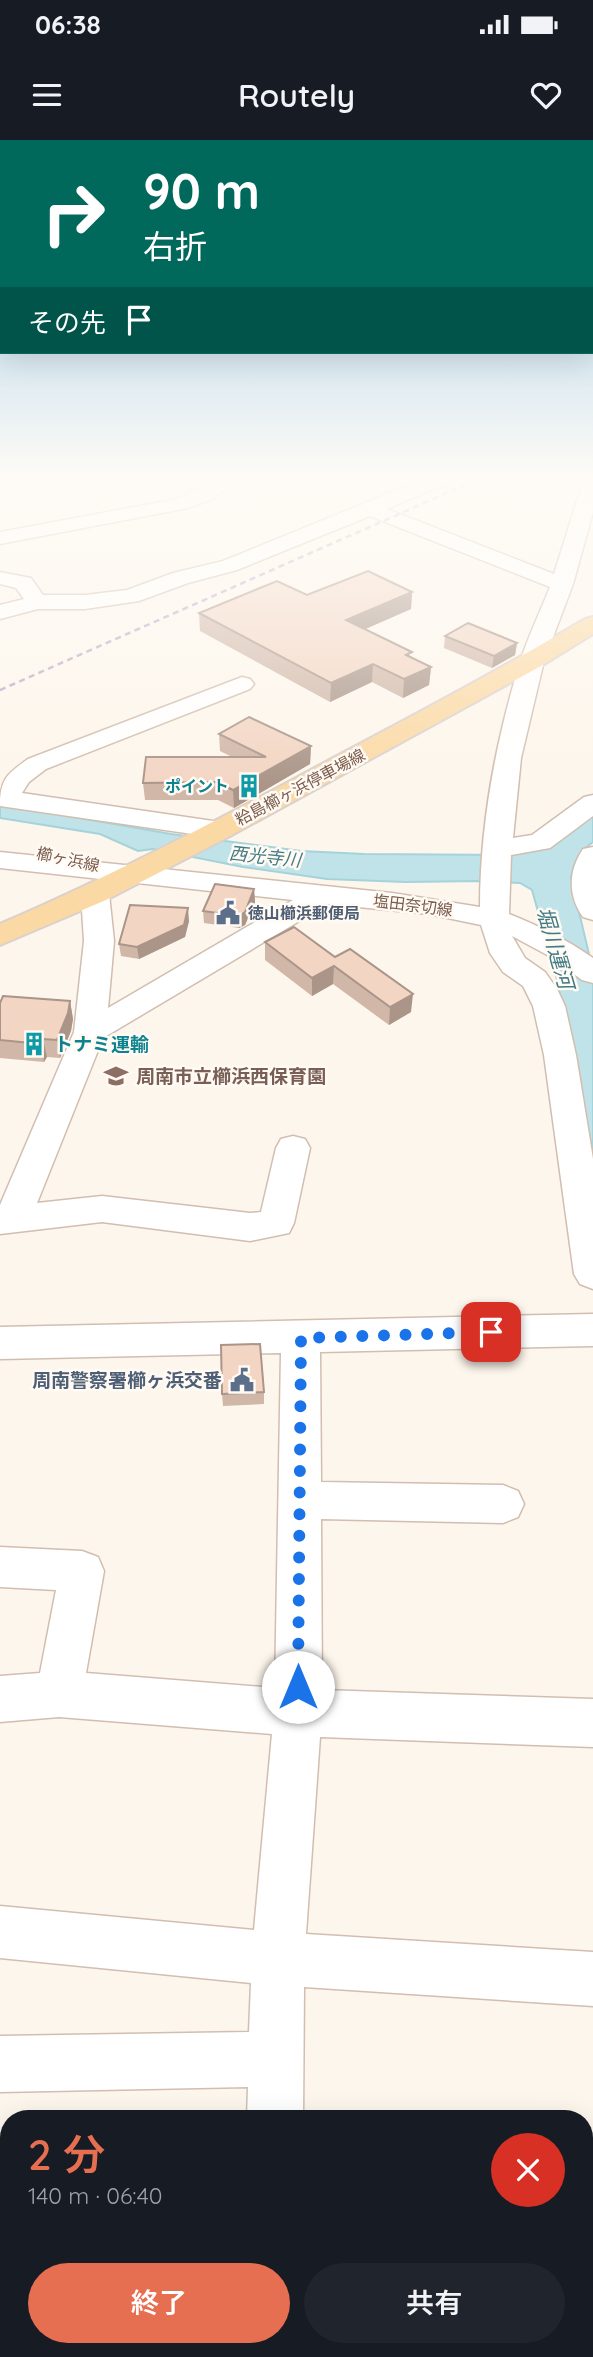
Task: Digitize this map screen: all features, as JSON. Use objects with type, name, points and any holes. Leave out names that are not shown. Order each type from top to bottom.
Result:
[{"type":"main road","name":"粭島櫛ヶ浜停車場線","points":[[0,935],[95,894],[219,830],[532,661],[593,624]]},
{"type":"street","points":[[11,580],[23,583],[37,603]]},
{"type":"street","points":[[0,612],[37,603],[131,596],[174,580]]},
{"type":"street","points":[[553,580],[562,584]]},
{"type":"street","points":[[563,580],[532,661],[508,758],[497,849],[494,902],[498,938],[505,953],[514,965],[534,979],[542,989],[549,1006],[560,1055],[593,1274]]},
{"type":"street","points":[[219,830],[2,799],[19,777],[37,764],[242,684]]},
{"type":"street","points":[[497,849],[540,842],[593,803]]},
{"type":"street","name":"櫛ヶ浜線","points":[[0,846],[135,874]]},
{"type":"street","points":[[593,855],[588,863],[586,882],[589,906],[593,911]]},
{"type":"street","points":[[0,860],[41,867],[135,874]]},
{"type":"street","name":"塩田奈切線","points":[[135,874],[440,906],[494,902],[593,973]]},
{"type":"street","points":[[95,894],[99,941],[90,1032],[6,1218],[102,1209],[250,1227],[276,1223],[293,1148]]},
{"type":"street","points":[[90,1032],[322,895]]},
{"type":"street","points":[[0,1343],[593,1330]]},
{"type":"street","points":[[275,2110],[278,1959],[298,1713],[301,1338]]},
{"type":"street","points":[[299,1500],[503,1504]]},
{"type":"street","points":[[0,1567],[82,1571],[59,1694]]},
{"type":"street","points":[[0,1699],[59,1694],[298,1713],[593,1723]]},
{"type":"street","points":[[0,1932],[278,1959],[593,1979]]},
{"type":"street","points":[[0,2064],[276,2059]]},
{"type":"water","points":[[0,804],[171,834],[301,851],[364,854],[512,855],[593,811],[593,842],[578,857],[571,878],[593,971],[593,1154],[557,980],[532,890],[520,883],[327,879],[243,867],[153,849],[138,851],[100,834],[0,818]]},
{"type":"building","points":[[344,580],[388,580],[412,592],[346,620],[412,652],[406,655],[431,667],[404,679],[373,664],[331,683],[199,613],[277,581],[307,595]]},
{"type":"building","points":[[468,623],[517,643],[494,656],[445,636]]},
{"type":"building","points":[[249,717],[311,746],[233,790],[217,782],[143,783],[146,757],[266,757],[219,734]]},
{"type":"building","points":[[215,884],[254,889],[245,912],[239,916],[203,911]]},
{"type":"building","points":[[130,905],[188,908],[184,925],[137,947],[119,944]]},
{"type":"building","points":[[294,927],[335,957],[350,949],[413,994],[390,1007],[334,966],[312,978],[265,942]]},
{"type":"building","points":[[3,996],[70,1001],[57,1040],[43,1039],[41,1044],[0,1040],[0,1003]]},
{"type":"building","points":[[260,1344],[264,1392],[222,1394],[221,1345]]},
{"type":"railway","points":[[0,690],[248,580]]},
{"type":"place","name":"ポイント","points":[[249,786]]},
{"type":"place","name":"徳山櫛浜郵便局","points":[[228,913]]},
{"type":"place","name":"トナミ運輸","points":[[34,1044]]},
{"type":"place","name":"周南市立櫛浜西保育園","points":[[116,1076]]},
{"type":"place","name":"周南警察署櫛ヶ浜交番","points":[[242,1380]]},
{"type":"route","points":[[298,1687],[301,1338],[491,1332]]},
{"type":"water label","name":"西光寺川","points":[[265,857]]},
{"type":"water label","name":"堀川運河","points":[[555,948]]}]
